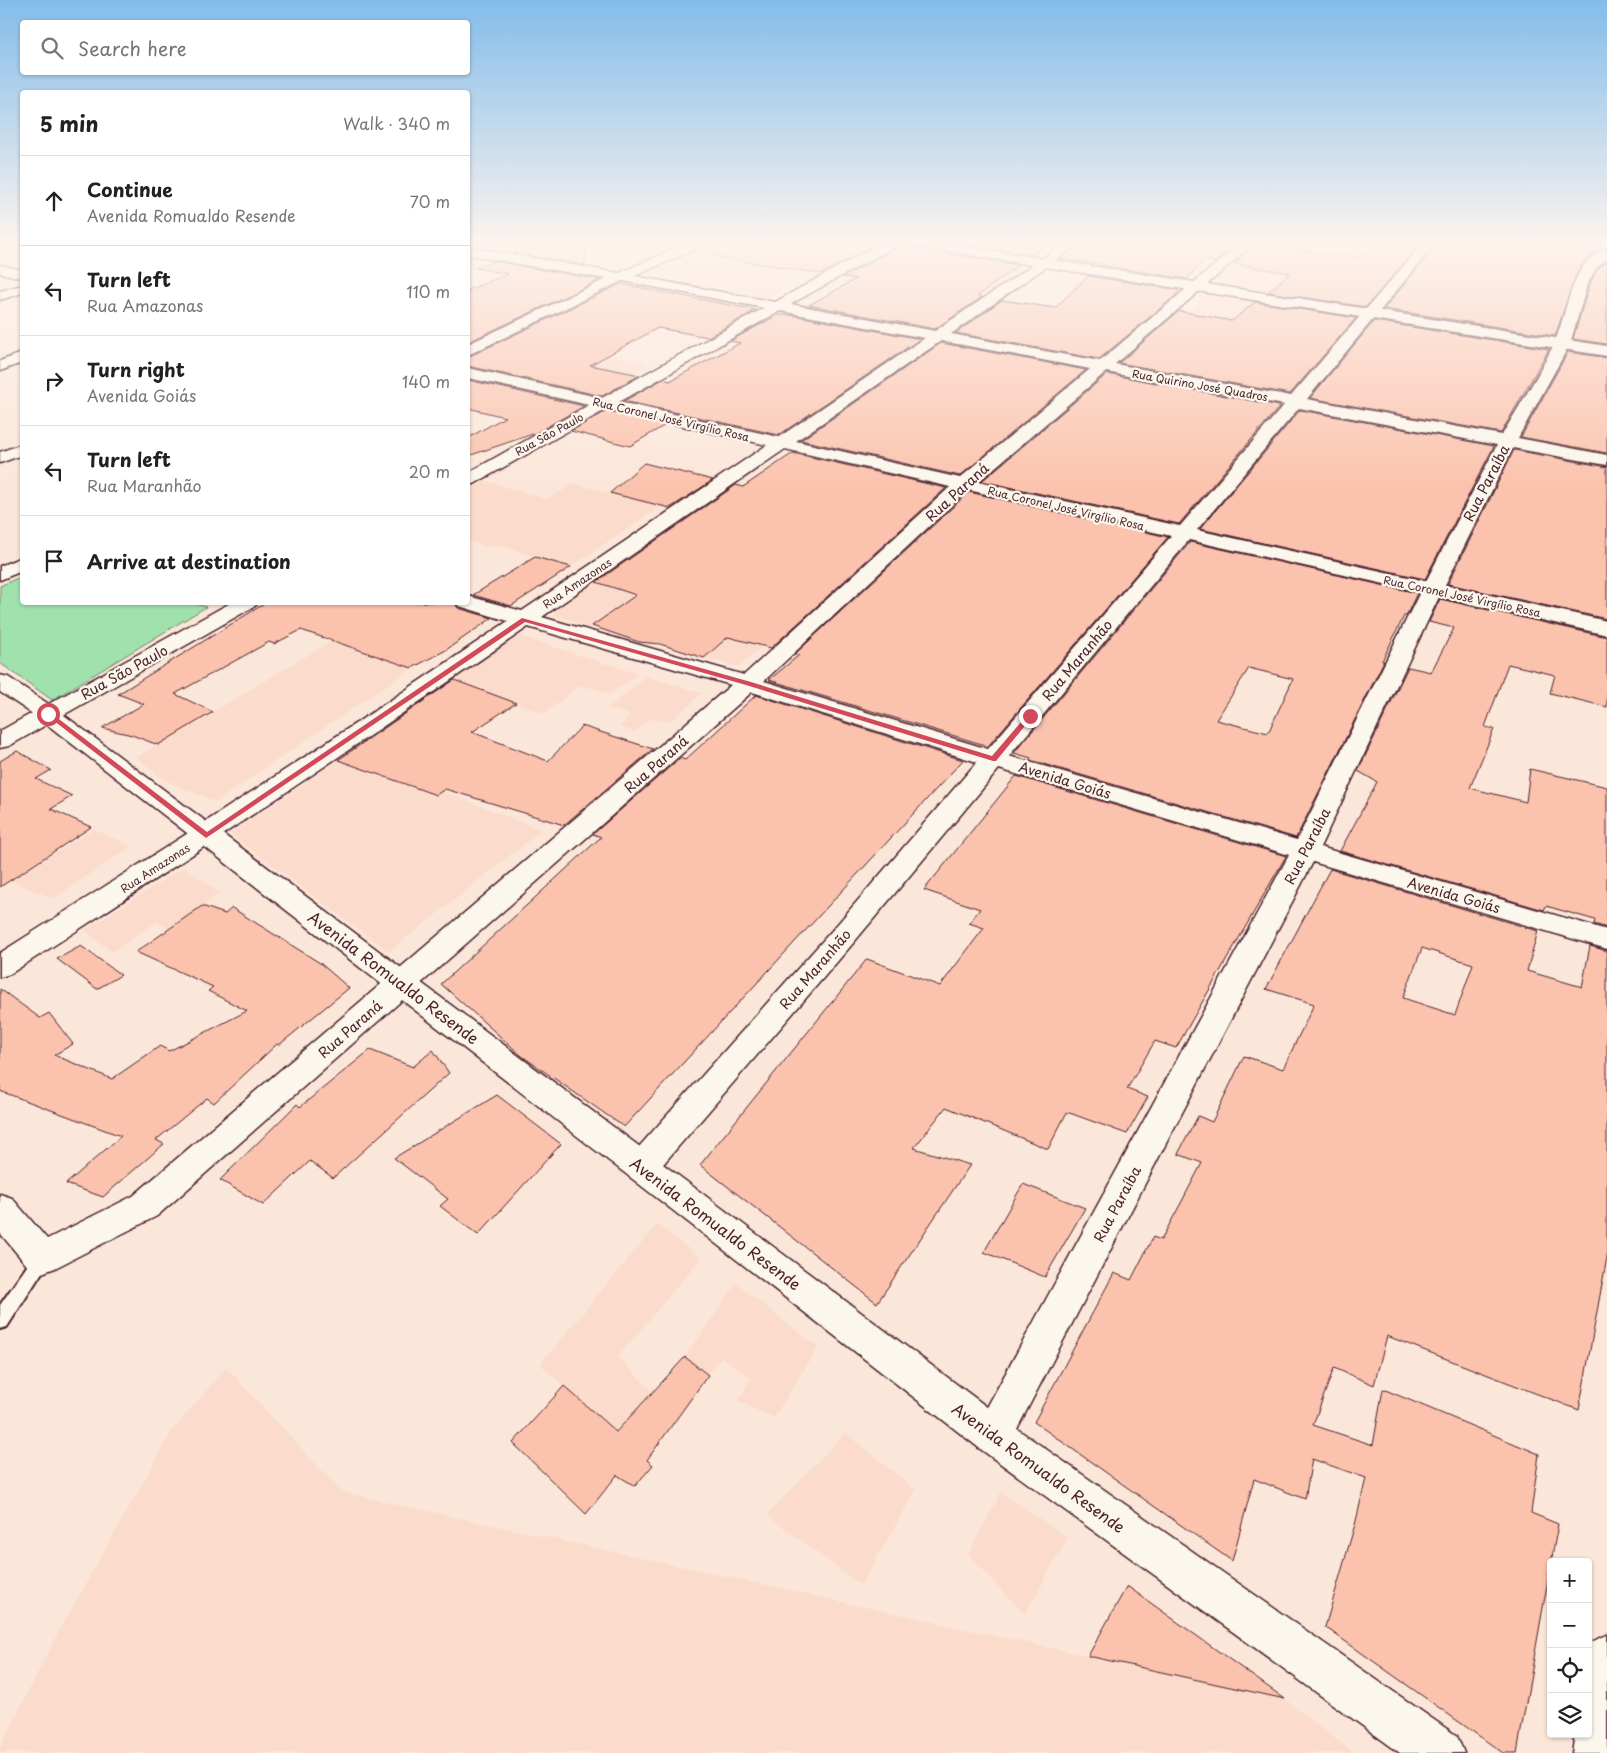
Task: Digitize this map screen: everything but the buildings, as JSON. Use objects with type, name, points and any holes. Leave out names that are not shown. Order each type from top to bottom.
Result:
[{"type":"street","points":[[470,349],[523,324]]},
{"type":"street","name":"Rua São Paulo","points":[[470,479],[745,324]]},
{"type":"street","name":"Rua Quirino José Quadros","points":[[865,324],[1607,460]]},
{"type":"street","name":"Rua Amazonas","points":[[0,967],[206,836],[955,324]]},
{"type":"street","name":"Rua Paraná","points":[[42,1258],[145,1206],[748,683],[964,485],[1154,324]]},
{"type":"street","name":"Rua Maranhão","points":[[641,1167],[839,941],[1362,324]]},
{"type":"street","points":[[1433,324],[1607,351]]},
{"type":"street","name":"Rua Paraíba","points":[[992,1435],[1306,852],[1432,590],[1507,442],[1562,344],[1568,324]]},
{"type":"street","points":[[0,366],[20,359]]},
{"type":"street","name":"Rua Coronel José Virgílio Rosa","points":[[470,373],[1607,628]]},
{"type":"street","points":[[0,458],[20,449]]},
{"type":"street","points":[[0,574],[20,564]]},
{"type":"street","name":"Avenida Goiás","points":[[470,603],[748,683],[993,759],[1607,940]]},
{"type":"street","name":"Rua São Paulo","points":[[0,741],[243,605]]},
{"type":"street","name":"Avenida Romualdo Resende","points":[[0,682],[48,714],[206,836],[403,983],[992,1435],[1440,1753]]},
{"type":"street","points":[[0,1208],[42,1258]]},
{"type":"street","points":[[1596,1753],[1607,1658]]},
{"type":"lane","points":[[0,1321],[42,1258]]},
{"type":"shaded area","points":[[584,350],[649,363],[631,373],[565,360]]},
{"type":"shaded area","points":[[486,481],[547,499],[574,484],[662,506],[571,567],[493,544],[487,547],[470,542],[470,490]]},
{"type":"shaded area","points":[[596,582],[636,595],[590,628],[556,615],[552,610]]},
{"type":"shaded area","points":[[753,615],[789,624],[738,667],[704,658]]},
{"type":"shaded area","points":[[517,635],[638,674],[610,694],[581,685],[544,714],[454,680]]},
{"type":"shaded area","points":[[331,641],[412,668],[216,802],[162,779],[137,757]]},
{"type":"shaded area","points":[[646,676],[702,693],[670,722],[650,719],[634,732],[619,727],[631,715],[607,709]]},
{"type":"shaded area","points":[[338,760],[436,795],[426,803],[443,791],[542,830],[389,952],[230,834]]},
{"type":"shaded area","points":[[94,829],[132,846],[53,899],[10,880]]},
{"type":"shaded area","points":[[184,867],[220,893],[170,929],[156,922],[112,952],[84,930]]},
{"type":"shaded area","points":[[657,1224],[701,1258],[618,1357],[653,1392],[616,1434],[540,1364]]},
{"type":"shaded area","points":[[736,1283],[818,1347],[774,1418],[737,1401],[767,1354],[751,1378],[721,1357],[708,1375],[685,1357]]},
{"type":"shaded area","points":[[226,1367],[342,1492],[1285,1699],[1354,1753],[0,1753],[0,1747],[61,1627],[172,1431]]},
{"type":"shaded area","points":[[845,1432],[916,1490],[861,1586],[767,1515]]},
{"type":"shaded area","points":[[1001,1492],[1068,1538],[1025,1615],[968,1555]]},
{"type":"green space","points":[[20,577],[20,605],[200,605],[206,607],[52,700],[0,663],[0,586]]},
{"type":"route","points":[[48,714],[206,836],[524,620],[748,683],[993,759],[1030,716]]}]
